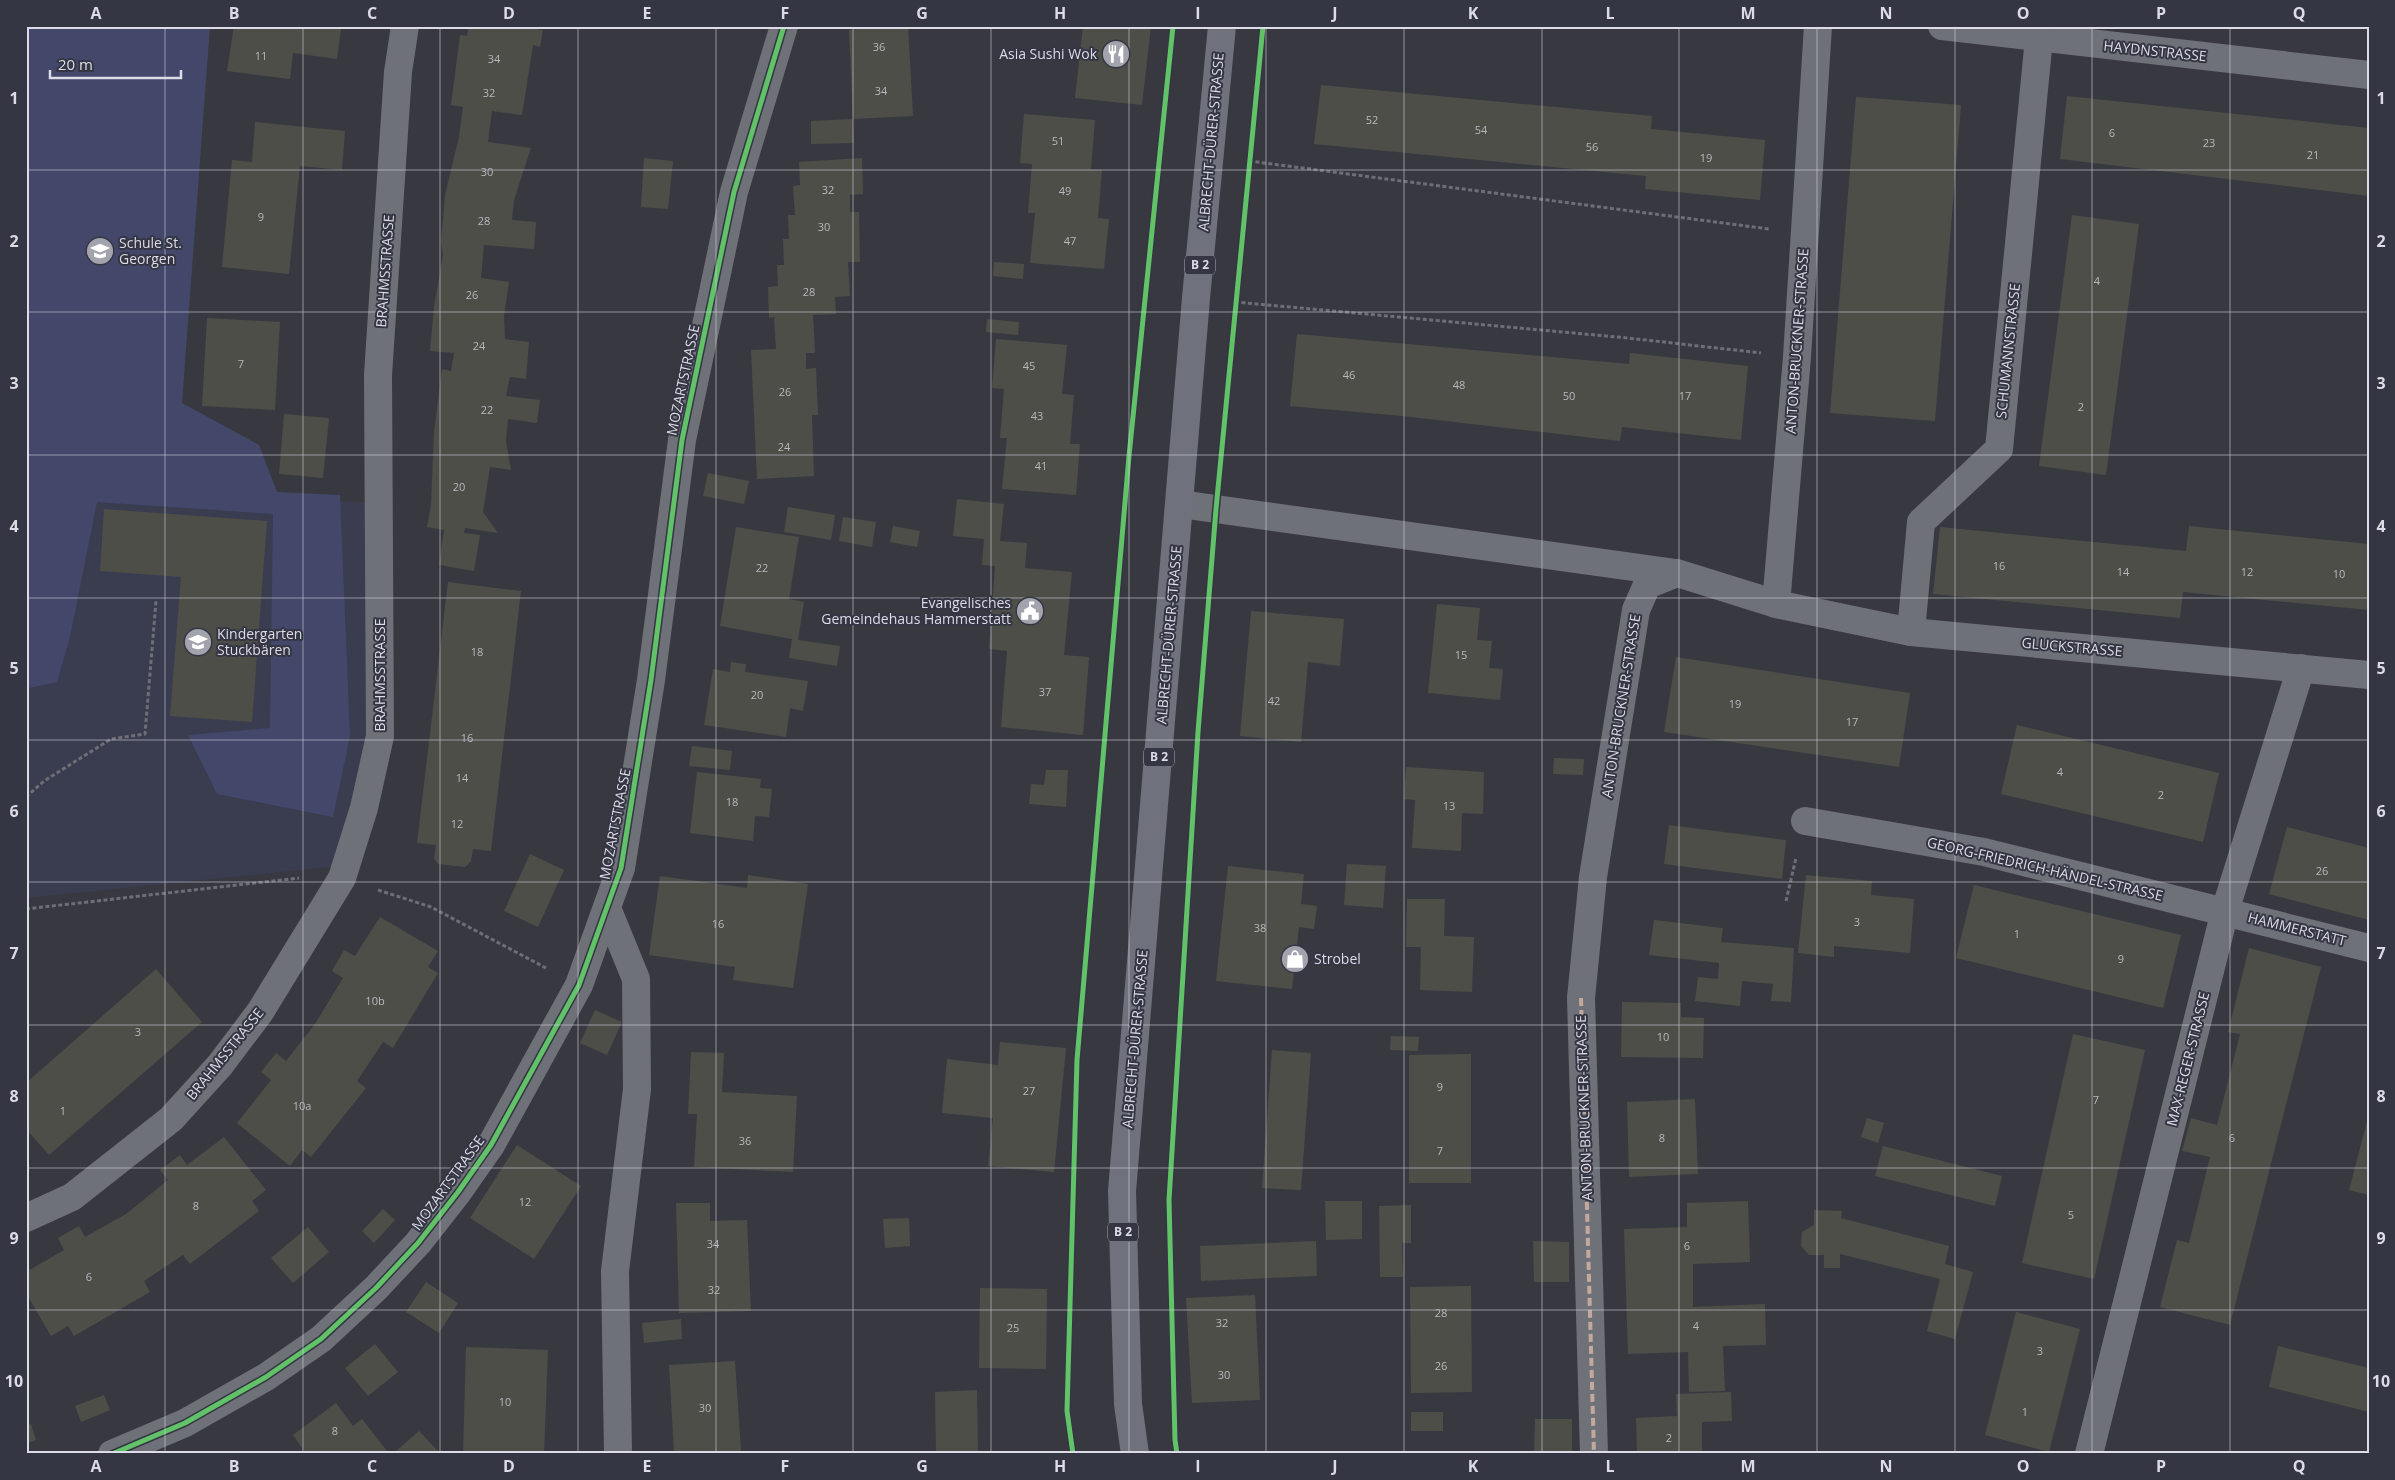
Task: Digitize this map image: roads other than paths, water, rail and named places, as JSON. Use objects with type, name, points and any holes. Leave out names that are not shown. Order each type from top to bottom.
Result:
[{"type":"main road","name":"ALBRECHT-DÜRER-STRASSE","points":[[1136,1454],[1128,1404],[1122,1191],[1222,26]]},
{"type":"street","name":"BRAHMSSTRASSE","points":[[26,1218],[72,1197],[171,1119],[220,1065],[260,1012],[342,878],[364,808],[380,736],[378,375],[398,72],[404,26]]},
{"type":"street","name":"MOZARTSTRASSE","points":[[112,1454],[185,1423],[282,1366],[321,1339],[376,1288],[418,1243],[458,1192],[491,1145],[523,1090],[579,985],[621,868],[651,680],[682,440],[734,192],[784,26]]},
{"type":"street","name":"ANTON-BRUCKNER-STRASSE","points":[[1776,604],[1797,357],[1818,26]]},
{"type":"street","name":"HAYDNSTRASSE","points":[[1942,26],[2369,75]]},
{"type":"street","name":"SCHUMANNSTRASSE","points":[[1911,632],[1921,522],[1999,449],[2038,38]]},
{"type":"street","points":[[1180,504],[1676,574],[1776,604]]},
{"type":"street","name":"ANTON-BRUCKNER-STRASSE","points":[[1594,1454],[1581,998],[1593,877],[1636,610],[1647,585],[1676,574]]},
{"type":"street","name":"GLUCKSTRASSE","points":[[1776,604],[1911,632],[2369,675]]},
{"type":"street","name":"MAX-REGER-STRASSE","points":[[2089,1454],[2225,911],[2301,668]]},
{"type":"street","name":"GEORG-FRIEDRICH-HÄNDEL-STRASSE","points":[[1805,821],[1984,852],[2225,911]]},
{"type":"street","points":[[607,908],[636,979],[637,1089],[615,1271],[618,1454]]},
{"type":"street","name":"HAMMERSTATT","points":[[2225,911],[2369,948]]},
{"type":"place","name":"Asia Sushi Wok","points":[[1116,54]]},
{"type":"place","name":"Schule St. Georgen","points":[[100,251]]},
{"type":"place","name":"Evangelisches Gemeindehaus Hammerstatt","points":[[1030,611]]},
{"type":"place","name":"Kindergarten Stuckbären","points":[[198,642]]},
{"type":"place","name":"Strobel","points":[[1295,959]]}]
